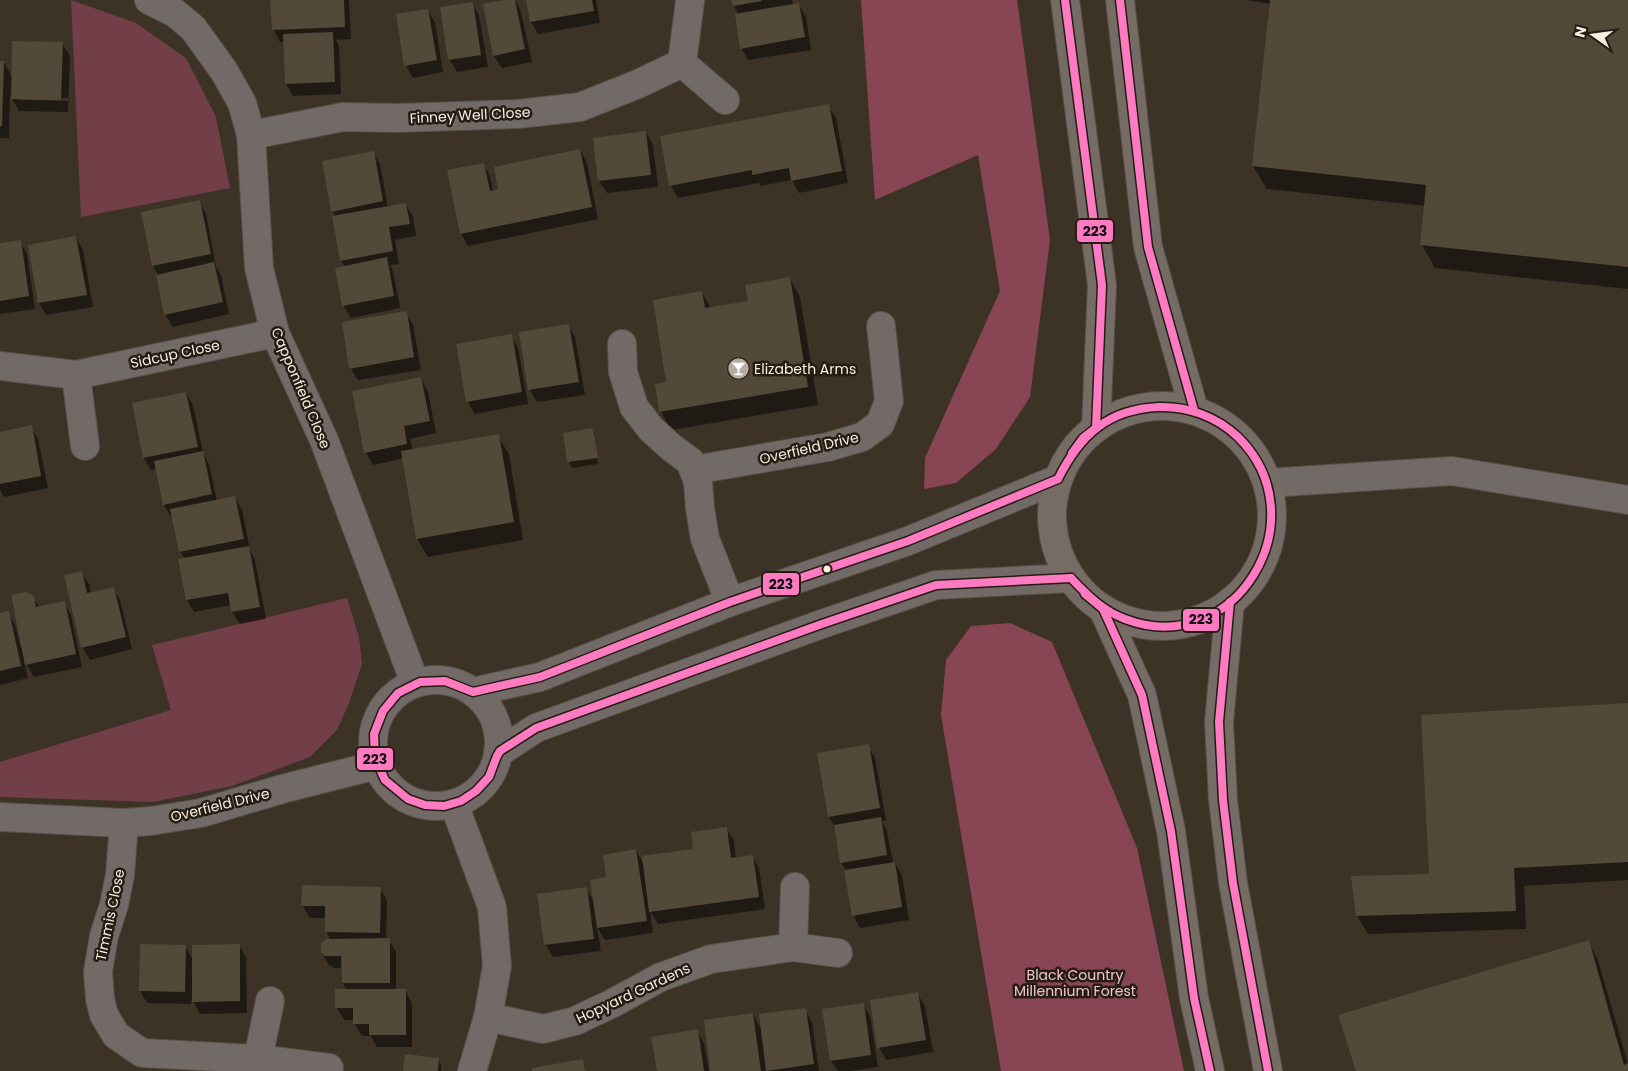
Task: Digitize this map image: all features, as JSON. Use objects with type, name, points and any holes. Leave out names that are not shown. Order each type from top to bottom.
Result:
[{"type":"highway","points":[[1066,0],[1102,285],[1096,428]]},
{"type":"highway","points":[[1120,0],[1148,248],[1194,410]]},
{"type":"highway","points":[[1167,405],[1194,410],[1213,418],[1241,439],[1254,454],[1268,483],[1271,500],[1272,522],[1267,548],[1259,567],[1249,583],[1219,610],[1193,622],[1159,626],[1140,624],[1103,609],[1087,597],[1071,578],[1061,559],[1053,530],[1053,500],[1058,479],[1069,457],[1084,438],[1096,428],[1115,416],[1137,408],[1167,405]]},
{"type":"highway","points":[[1230,602],[1219,722],[1224,800],[1233,883],[1268,1071]]},
{"type":"highway","points":[[1103,609],[1142,695],[1171,831],[1194,998],[1210,1071]]},
{"type":"street","name":"Capponfield Close","points":[[149,0],[180,6],[193,28],[224,71],[242,103],[251,135],[259,268],[275,334],[324,440],[415,683]]},
{"type":"street","points":[[690,1],[682,63],[725,100]]},
{"type":"street","name":"Finney Well Close","points":[[251,135],[343,116],[398,118],[518,114],[580,107],[638,84],[682,63]]},
{"type":"street","name":"Overfield Drive","points":[[694,470],[828,446],[862,437],[880,424],[889,401],[881,326]]},
{"type":"street","name":"Sidcup Close","points":[[0,366],[76,375],[275,334]]},
{"type":"street","points":[[622,344],[623,372],[634,407],[651,429],[690,461],[694,470],[698,482],[705,539],[730,602]]},
{"type":"street","points":[[76,375],[85,446]]},
{"type":"street","points":[[1268,483],[1452,471],[1628,500]]},
{"type":"street","points":[[473,692],[533,679],[730,602],[908,541],[1058,479]]},
{"type":"street","points":[[498,753],[536,728],[810,628],[936,585],[1071,578]]},
{"type":"street","points":[[438,680],[451,681],[465,686],[485,703],[496,724],[499,736],[498,753],[491,773],[481,787],[470,797],[454,804],[440,806],[424,805],[410,801],[390,786],[382,776],[377,765],[373,750],[376,724],[383,709],[392,697],[415,683],[438,680]]},
{"type":"street","name":"Overfield Drive","points":[[0,817],[124,823],[151,821],[201,813],[282,789],[377,765]]},
{"type":"street","points":[[454,804],[492,907],[497,966],[488,1017],[472,1071]]},
{"type":"street","name":"Timmis Close","points":[[124,823],[120,876],[114,905],[104,936],[98,971],[100,999],[104,1015],[116,1035],[142,1053],[258,1059],[329,1068]]},
{"type":"street","points":[[792,947],[795,887]]},
{"type":"street","name":"Hopyard Gardens","points":[[488,1017],[543,1028],[575,1021],[661,977],[711,959],[792,947],[838,953]]},
{"type":"street","points":[[258,1059],[270,1001]]},
{"type":"shaded area","points":[[71,0],[136,23],[186,58],[216,117],[230,188],[81,217]]},
{"type":"shaded area","points":[[347,598],[359,637],[362,664],[349,703],[337,730],[310,757],[232,786],[153,802],[0,797],[0,762],[171,710],[152,645]]},
{"type":"green space","points":[[861,0],[1017,0],[1050,240],[1030,397],[996,449],[956,483],[924,489],[925,458],[1000,291],[978,155],[875,200]]},
{"type":"green space","name":"Black Country Millennium Forest","points":[[1010,623],[1052,642],[1137,848],[1184,1071],[1001,1071],[941,715],[946,660],[971,626]]},
{"type":"building","points":[[270,0],[344,0],[345,27],[272,30]]},
{"type":"building","points":[[515,0],[525,49],[493,56],[483,4]]},
{"type":"building","points":[[526,0],[592,0],[594,11],[530,22]]},
{"type":"building","points":[[731,0],[761,0],[762,1],[733,6]]},
{"type":"building","points":[[1270,0],[1628,0],[1628,267],[1420,245],[1426,185],[1252,166]]},
{"type":"building","points":[[473,2],[481,55],[448,60],[440,7]]},
{"type":"building","points":[[799,3],[805,37],[740,49],[735,14]]},
{"type":"building","points":[[428,9],[437,60],[404,66],[396,14]]},
{"type":"building","points":[[333,32],[335,82],[285,84],[283,34]]},
{"type":"building","points":[[12,41],[63,42],[61,100],[11,99]]},
{"type":"building","points":[[0,61],[4,61],[2,126],[0,126]]},
{"type":"building","points":[[829,104],[842,171],[791,181],[789,168],[752,175],[752,170],[669,186],[660,136]]},
{"type":"building","points":[[646,131],[651,175],[598,181],[593,138]]},
{"type":"building","points":[[580,149],[592,207],[460,234],[447,170],[484,163],[490,191],[498,189],[494,167]]},
{"type":"building","points":[[374,151],[383,201],[331,212],[322,161]]},
{"type":"building","points":[[200,200],[211,254],[152,266],[141,212]]},
{"type":"building","points":[[406,203],[410,224],[389,227],[393,251],[340,261],[332,216]]},
{"type":"building","points":[[76,236],[87,295],[38,303],[28,245]]},
{"type":"building","points":[[21,240],[29,296],[0,301],[0,243]]},
{"type":"building","points":[[387,257],[394,296],[342,306],[335,268]]},
{"type":"building","points":[[214,262],[223,302],[164,315],[156,275]]},
{"type":"building","points":[[790,277],[808,387],[659,412],[655,384],[666,382],[653,300],[702,291],[705,308],[748,301],[745,285]]},
{"type":"building","points":[[407,311],[414,357],[349,369],[342,322]]},
{"type":"building","points":[[569,324],[579,382],[528,390],[519,332]]},
{"type":"building","points":[[512,334],[522,392],[466,402],[456,344]]},
{"type":"building","points":[[421,377],[430,421],[404,426],[407,444],[364,453],[352,391]]},
{"type":"building","points":[[186,392],[198,447],[143,458],[132,403]]},
{"type":"building","points":[[32,425],[41,476],[0,484],[0,432]]},
{"type":"building","points":[[593,428],[598,458],[567,462],[563,433]]},
{"type":"building","points":[[499,434],[514,522],[416,539],[401,451]]},
{"type":"building","points":[[203,451],[212,494],[163,505],[154,461]]},
{"type":"building","points":[[235,496],[244,539],[179,552],[170,509]]},
{"type":"building","points":[[249,546],[260,607],[231,612],[228,593],[186,600],[178,559]]},
{"type":"building","points":[[82,571],[87,593],[114,587],[126,637],[81,648],[64,575]]},
{"type":"building","points":[[26,592],[34,596],[36,607],[65,601],[76,654],[25,665],[11,595]]},
{"type":"building","points":[[9,611],[21,666],[0,671],[0,613]]},
{"type":"building","points":[[1628,703],[1628,862],[1514,868],[1516,911],[1356,916],[1351,876],[1429,874],[1421,715]]},
{"type":"building","points":[[869,744],[880,808],[828,817],[817,753]]},
{"type":"building","points":[[881,817],[887,855],[840,863],[834,825]]},
{"type":"building","points":[[727,827],[731,858],[753,855],[759,897],[649,912],[642,856],[693,849],[691,832]]},
{"type":"building","points":[[636,849],[647,921],[597,928],[590,880],[606,877],[603,855]]},
{"type":"building","points":[[895,862],[902,907],[852,916],[844,870]]},
{"type":"building","points":[[302,885],[381,887],[380,933],[325,932],[325,906],[301,906]]},
{"type":"building","points":[[587,887],[594,939],[544,945],[537,894]]},
{"type":"building","points":[[390,938],[390,983],[342,983],[341,956],[325,956],[321,953],[321,943],[326,939]]},
{"type":"building","points":[[1589,940],[1624,1065],[1628,1063],[1628,1071],[1356,1071],[1338,1015]]},
{"type":"building","points":[[140,944],[186,945],[185,992],[139,991]]},
{"type":"building","points":[[240,944],[240,1001],[192,1002],[192,945]]},
{"type":"building","points":[[335,989],[406,989],[406,1035],[369,1035],[369,1024],[353,1024],[353,1008],[335,1008]]},
{"type":"building","points":[[918,992],[926,1040],[877,1048],[870,1000]]},
{"type":"building","points":[[864,1003],[871,1055],[830,1061],[822,1009]]},
{"type":"building","points":[[806,1008],[814,1064],[766,1071],[759,1014]]},
{"type":"building","points":[[753,1013],[761,1071],[710,1071],[704,1020]]},
{"type":"building","points":[[698,1029],[704,1071],[657,1071],[651,1037]]},
{"type":"building","points":[[405,1054],[439,1058],[438,1071],[403,1071]]},
{"type":"building","points":[[583,1059],[585,1071],[532,1071],[532,1068]]},
{"type":"transit line","name":"223","points":[[1065,0],[1102,285],[1096,428],[1083,438],[1072,453]]},
{"type":"transit line","name":"223","points":[[1120,0],[1148,247],[1194,410]]},
{"type":"transit line","name":"223","points":[[1058,479],[1076,449],[1086,437],[1110,419],[1141,409],[1159,407],[1181,408],[1211,418],[1238,437],[1261,470],[1271,506],[1268,542],[1254,574],[1231,601],[1201,620],[1165,627],[1125,619],[1102,607],[1071,578]]},
{"type":"transit line","name":"223","points":[[1058,479],[908,541],[730,602],[540,677],[473,692],[445,681],[420,682],[398,693],[383,711],[374,734],[375,758],[385,780],[408,799],[425,805],[444,806],[461,801],[476,791],[489,777],[500,751],[536,728],[819,625],[936,585],[1071,578]]},
{"type":"transit line","name":"223","points":[[1085,594],[1103,609],[1142,695],[1171,831],[1194,998],[1210,1071]]},
{"type":"transit line","name":"223","points":[[1230,602],[1219,722],[1223,800],[1233,883],[1268,1071]]},
{"type":"place","name":"Elizabeth Arms","points":[[738,369]]}]
